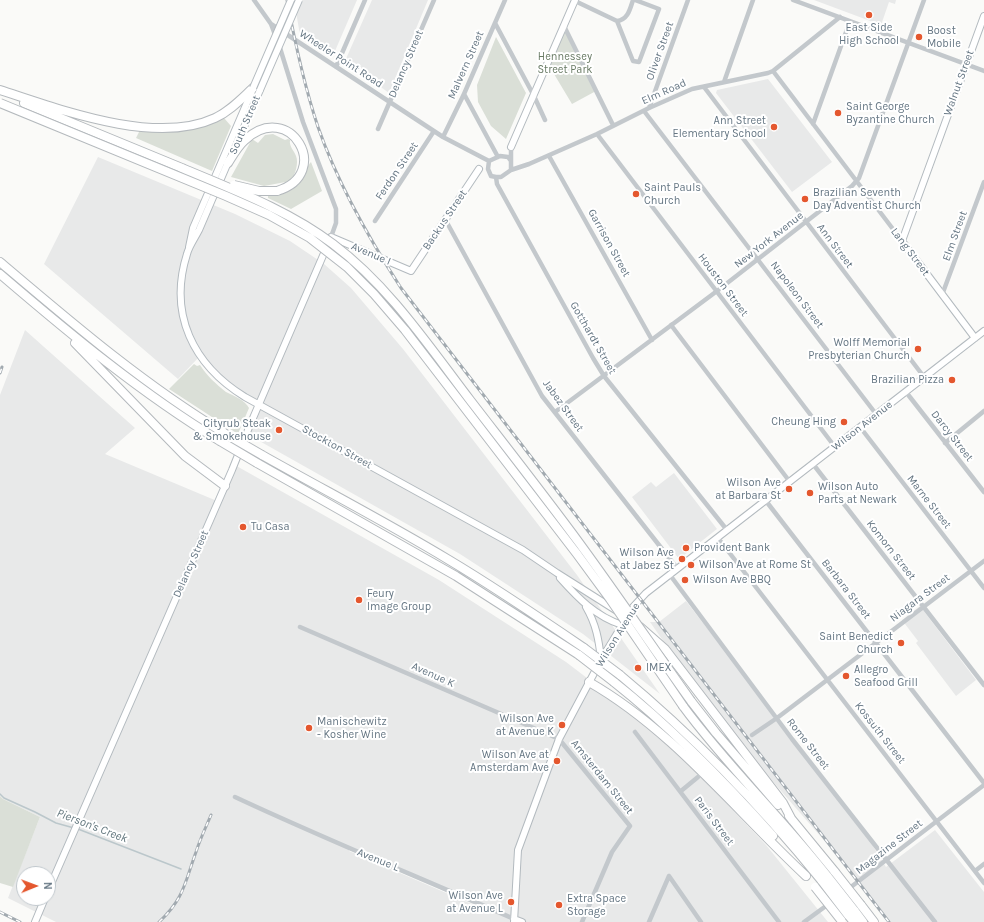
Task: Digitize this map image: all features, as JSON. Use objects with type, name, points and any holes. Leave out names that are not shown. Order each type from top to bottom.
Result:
[{"type":"highway","points":[[0,91],[92,118],[124,124],[158,127],[194,124],[214,118],[256,89]]},
{"type":"highway","points":[[0,91],[254,199],[298,221],[337,247],[355,262],[375,282],[418,332],[580,544],[691,701],[725,744],[792,820],[835,872],[854,910],[854,922]]},
{"type":"highway","points":[[0,103],[260,211],[310,238],[351,270],[402,326],[577,554],[610,599],[683,706],[713,744],[795,836],[825,879]]},
{"type":"highway","points":[[182,168],[246,188],[265,192],[277,191],[290,186],[297,180],[304,166],[304,157],[302,149],[292,134],[285,130],[271,127],[256,132],[243,141],[228,162]]},
{"type":"highway","points":[[0,262],[130,369],[176,402],[224,433],[450,561],[526,608],[581,652],[654,716],[718,777],[774,836],[842,921]]},
{"type":"highway","points":[[0,274],[47,314],[139,387],[220,441],[456,576],[620,675],[675,722],[724,770],[854,910],[863,922]]},
{"type":"highway","points":[[47,314],[185,456],[225,486]]},
{"type":"highway","points":[[627,617],[646,631],[665,649],[783,803],[792,820]]},
{"type":"highway","points":[[589,682],[629,709],[667,740],[726,795],[784,856],[806,876]]},
{"type":"highway","points":[[854,910],[874,922]]},
{"type":"main road","name":"South Street","points":[[189,249],[199,231],[228,162],[291,0]]},
{"type":"main road","name":"South Street","points":[[182,272],[189,249],[193,228],[298,0]]},
{"type":"main road","points":[[511,147],[575,1]]},
{"type":"main road","name":"Walnut Street","points":[[902,241],[984,16]]},
{"type":"main road","name":"Backus Street","points":[[411,271],[479,169]]},
{"type":"main road","name":"Avenue I","points":[[331,237],[411,271]]},
{"type":"main road","name":"Delancy Street","points":[[56,873],[225,486],[331,237]]},
{"type":"main road","name":"Lang Street","points":[[902,241],[975,338]]},
{"type":"main road","name":"Stockton Street","points":[[182,272],[180,292],[182,311],[187,329],[197,352],[210,370],[224,382],[259,404],[517,547],[627,617]]},
{"type":"main road","name":"Wilson Avenue","points":[[514,921],[518,850],[559,739],[601,660],[627,617],[646,593],[984,331]]},
{"type":"main road","name":"Stockton Street","points":[[557,573],[582,600],[600,615],[622,625]]},
{"type":"main road","points":[[582,600],[593,618],[599,640],[601,660]]},
{"type":"main road","points":[[35,922],[42,906]]},
{"type":"main road","name":"Avenue L","points":[[514,921],[522,922]]},
{"type":"street","name":"Wheeler Point Road","points":[[254,0],[271,24],[443,137],[488,162]]},
{"type":"street","points":[[336,67],[365,0]]},
{"type":"street","name":"Delancy Street","points":[[378,129],[434,0]]},
{"type":"street","name":"Malvern Street","points":[[443,137],[464,94],[505,0]]},
{"type":"street","points":[[575,1],[617,21],[622,21],[626,17],[634,0],[659,9],[638,62],[633,62],[617,21]]},
{"type":"street","name":"Oliver Street","points":[[649,108],[688,0]]},
{"type":"street","points":[[724,82],[753,0]]},
{"type":"street","points":[[793,0],[800,1],[984,71]]},
{"type":"street","name":"New York Avenue","points":[[555,412],[717,291],[856,182],[859,178],[924,0]]},
{"type":"street","name":"Elm Road","points":[[511,170],[549,156],[692,88],[704,87],[773,71],[840,17]]},
{"type":"street","points":[[812,124],[850,21]]},
{"type":"street","points":[[495,23],[534,96],[545,120]]},
{"type":"street","points":[[271,24],[303,122],[336,209],[336,223],[331,237]]},
{"type":"street","points":[[564,26],[613,126]]},
{"type":"street","name":"Lang Street","points":[[773,71],[902,241]]},
{"type":"street","name":"Ann Street","points":[[704,87],[924,377]]},
{"type":"street","points":[[464,94],[501,157]]},
{"type":"street","name":"Napoleon Street","points":[[644,111],[876,414]]},
{"type":"street","name":"Ferdon Street","points":[[375,221],[434,131]]},
{"type":"street","name":"Houston Street","points":[[597,134],[835,446]]},
{"type":"street","points":[[501,157],[511,147]]},
{"type":"street","points":[[488,162],[488,169],[491,176],[501,177],[511,170],[511,147]]},
{"type":"street","name":"Garrison Street","points":[[549,156],[652,340]]},
{"type":"street","points":[[479,169],[488,162],[501,157],[508,157],[511,161]]},
{"type":"street","points":[[479,169],[488,169]]},
{"type":"street","name":"Gotthardt Street","points":[[496,177],[501,191],[604,376],[727,530]]},
{"type":"street","name":"Elm Street","points":[[942,295],[984,182]]},
{"type":"street","name":"Jabez Street","points":[[445,219],[542,396],[677,568]]},
{"type":"street","points":[[671,325],[790,482]]},
{"type":"street","name":"Darcy Street","points":[[906,392],[983,490]]},
{"type":"street","points":[[945,443],[984,411]]},
{"type":"street","name":"Marne Street","points":[[860,427],[984,588]]},
{"type":"street","name":"Komorn Street","points":[[813,464],[984,685]]},
{"type":"street","name":"Barbara Street","points":[[766,500],[984,784]]},
{"type":"street","name":"Kossuth Street","points":[[718,538],[984,883]]},
{"type":"street","name":"Niagara Street","points":[[752,734],[777,718],[984,561]]},
{"type":"street","name":"Rome Street","points":[[670,575],[777,718],[935,922]]},
{"type":"street","name":"Avenue K","points":[[300,627],[559,739]]},
{"type":"street","name":"Paris Street","points":[[635,732],[779,922]]},
{"type":"street","name":"Amsterdam Street","points":[[559,739],[630,826],[612,852],[582,922]]},
{"type":"street","points":[[681,792],[698,777]]},
{"type":"street","name":"Magazine Street","points":[[804,922],[887,860],[984,784]]},
{"type":"street","name":"Avenue L","points":[[234,798],[374,858],[514,921]]},
{"type":"street","points":[[975,871],[984,864]]},
{"type":"street","points":[[649,922],[669,876],[701,922]]},
{"type":"shaded area","points":[[294,0],[357,0],[332,58],[300,35]]},
{"type":"shaded area","points":[[372,0],[428,0],[389,93],[345,61]]},
{"type":"shaded area","name":"East Side High School","points":[[814,0],[896,0],[895,4],[889,2],[881,25]]},
{"type":"shaded area","name":"Ann Street Elementary School","points":[[768,79],[832,162],[792,192],[716,93],[717,90]]},
{"type":"shaded area","points":[[98,157],[235,214],[290,241],[324,264],[351,288],[403,349],[577,575],[660,694],[583,634],[460,554],[247,434],[261,405],[234,392],[199,357],[178,379],[44,264]]},
{"type":"shaded area","points":[[25,330],[135,428],[105,454],[217,501],[233,464],[439,580],[566,662],[633,713],[709,785],[766,845],[828,922],[56,922],[24,906],[56,906],[56,866],[21,866],[40,817],[3,799],[0,796],[0,395]],"holes":[[[349,850],[374,858],[488,911]]]},
{"type":"shaded area","points":[[674,473],[717,529],[679,559],[632,497],[651,482],[656,487]]},
{"type":"shaded area","points":[[686,601],[863,830],[886,867],[935,830],[984,892],[984,922],[889,922],[835,853],[714,714],[650,622],[659,622]]},
{"type":"shaded area","points":[[920,606],[976,680],[956,696],[916,643],[918,641],[902,620]]},
{"type":"shaded area","points":[[16,878],[16,902],[8,898]]},
{"type":"green space","name":"Hennessey Street Park","points":[[564,26],[596,91],[572,104],[548,64]]},
{"type":"green space","points":[[496,37],[526,93],[506,139],[491,126],[478,102],[477,85]]},
{"type":"green space","points":[[224,118],[231,126],[212,171],[136,138],[140,130],[191,129],[210,124]]},
{"type":"green space","points":[[273,134],[285,140],[290,140],[290,145],[297,159],[297,165],[291,181],[264,186],[231,177],[252,139],[258,143],[265,135]]},
{"type":"green space","points":[[311,162],[322,191],[291,209],[268,198],[268,196],[279,195],[289,191],[298,185],[305,176]]},
{"type":"green space","points":[[194,364],[197,366],[200,365],[219,386],[226,392],[242,400],[249,408],[238,434],[169,389]]},
{"type":"green space","points":[[0,796],[3,799],[40,817],[21,866],[16,866],[16,879],[13,887],[0,883]]},
{"type":"waterway","name":"Pierson's Creek","points":[[0,794],[4,798],[56,823],[74,828]]},
{"type":"waterway","name":"Pierson's Creek","points":[[78,829],[181,869]]},
{"type":"railway","points":[[287,0],[304,80],[326,148],[344,190],[401,288],[889,922]]},
{"type":"railway","points":[[0,373],[2,367]]},
{"type":"railway","points":[[159,922],[174,906],[183,890],[199,842],[211,815]]},
{"type":"railway","points":[[0,912],[20,922]]},
{"type":"place","name":"East Side High School","points":[[869,15]]},
{"type":"place","name":"Boost Mobile","points":[[919,37]]},
{"type":"place","name":"Saint George Byzantine Church","points":[[838,113]]},
{"type":"place","name":"Ann Street Elementary School","points":[[774,127]]},
{"type":"place","name":"Saint Pauls Church","points":[[636,194]]},
{"type":"place","name":"Brazilian Seventh Day Adventist Church","points":[[805,199]]},
{"type":"place","name":"Wolff Memorial Presbyterian Church","points":[[918,349]]},
{"type":"place","name":"Brazilian Pizza","points":[[952,380]]},
{"type":"place","name":"Cheung Hing","points":[[844,422]]},
{"type":"place","name":"Cityrub Steak & Smokehouse","points":[[279,430]]},
{"type":"place","name":"Wilson Ave at Barbara St","points":[[789,489]]},
{"type":"place","name":"Wilson Auto Parts at Newark","points":[[810,493]]},
{"type":"place","name":"Tu Casa","points":[[243,527]]},
{"type":"place","name":"Provident Bank","points":[[686,548]]},
{"type":"place","name":"Wilson Ave at Jabez St","points":[[682,559]]},
{"type":"place","name":"Wilson Ave at Rome St","points":[[691,565]]},
{"type":"place","name":"Wilson Ave BBQ","points":[[685,580]]},
{"type":"place","name":"Feury Image Group","points":[[359,600]]},
{"type":"place","name":"Saint Benedict Church","points":[[901,643]]},
{"type":"place","name":"IMEX","points":[[638,668]]},
{"type":"place","name":"Allegro Seafood Grill","points":[[846,676]]},
{"type":"place","name":"Wilson Ave at Avenue K","points":[[562,725]]},
{"type":"place","name":"Manischewitz - Kosher Wine","points":[[309,728]]},
{"type":"place","name":"Wilson Ave at Amsterdam Ave","points":[[557,761]]},
{"type":"place","name":"Wilson Ave at Avenue L","points":[[511,902]]},
{"type":"place","name":"Extra Space Storage","points":[[559,905]]}]
